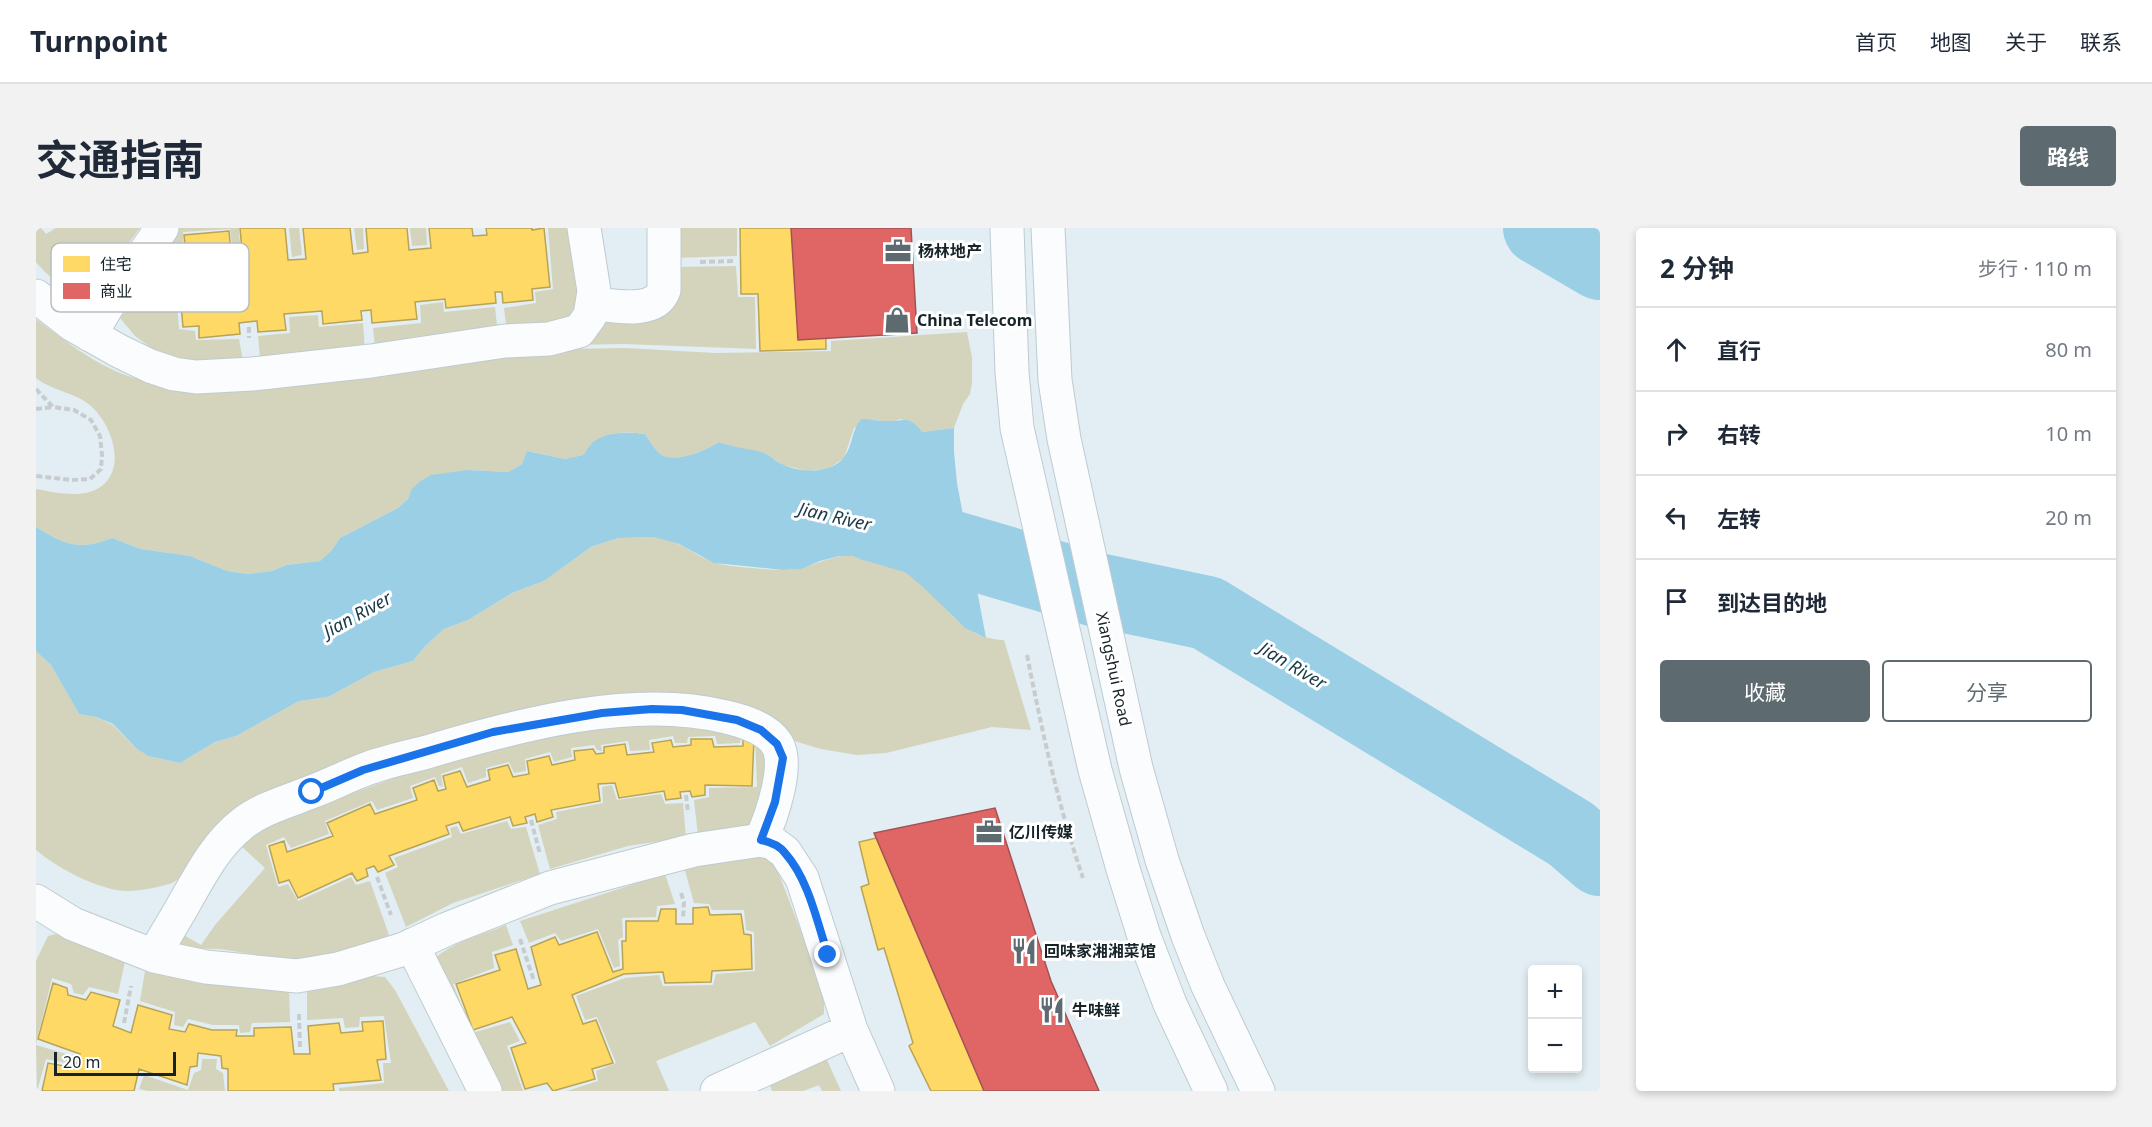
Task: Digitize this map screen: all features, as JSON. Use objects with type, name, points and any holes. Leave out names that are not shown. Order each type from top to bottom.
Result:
[{"type":"main road","points":[[152,243],[162,228]]},
{"type":"main road","points":[[55,312],[90,335],[158,368],[174,374],[215,377],[325,367],[505,341],[549,339],[579,331],[590,316],[594,291],[585,228]]},
{"type":"main road","points":[[593,303],[642,306],[662,296],[664,290],[664,228]]},
{"type":"main road","points":[[1007,228],[1012,372],[1017,428],[1095,770],[1144,936],[1170,1004],[1211,1091]]},
{"type":"main road","name":"Xiangshui Road","points":[[1048,228],[1055,380],[1064,439],[1136,768],[1162,860],[1188,936],[1213,997],[1258,1091]]},
{"type":"main road","points":[[36,296],[51,309]]},
{"type":"main road","points":[[90,335],[104,312]]},
{"type":"main road","points":[[154,956],[211,859],[241,825],[268,808],[363,770],[493,732],[602,713],[652,709],[712,714],[745,723],[761,730],[777,744],[783,758],[775,802],[761,840]]},
{"type":"main road","points":[[37,906],[74,924],[154,956],[206,967],[297,976],[338,969],[403,949],[550,888],[694,850],[761,840],[773,843],[785,852],[802,878],[852,1030],[878,1091]]},
{"type":"main road","points":[[403,949],[466,1091]]},
{"type":"main road","points":[[403,949],[485,1091]]},
{"type":"main road","points":[[717,1091],[852,1030]]},
{"type":"path","points":[[36,388],[53,407]]},
{"type":"path","points":[[36,409],[53,407],[74,410],[91,420],[100,436],[102,455],[101,469],[90,479],[71,480],[36,476]]},
{"type":"green space","points":[[36,228],[41,228],[46,234],[56,228],[140,228],[129,243],[51,243],[51,277],[36,262]]},
{"type":"green space","points":[[178,228],[239,228],[240,243],[232,243],[230,229],[183,232],[183,243],[168,243]]},
{"type":"green space","points":[[289,228],[299,228],[302,255],[292,257]]},
{"type":"green space","points":[[354,228],[363,228],[364,249],[357,250]]},
{"type":"green space","points":[[410,228],[426,228],[427,245],[412,246]]},
{"type":"green space","points":[[548,228],[574,228],[585,288],[578,317],[507,332],[504,308],[536,303],[535,292],[553,289]]},
{"type":"green space","points":[[671,228],[737,228],[737,256],[672,258]]},
{"type":"green space","points":[[736,266],[738,297],[755,297],[756,349],[624,344],[569,345],[602,316],[633,316],[672,267]]},
{"type":"green space","points":[[443,302],[444,312],[495,307],[498,335],[375,348],[373,328],[421,323],[420,305]]},
{"type":"green space","points":[[120,312],[178,312],[179,329],[195,331],[196,340],[239,339],[243,361],[202,365],[161,355],[135,336],[120,318]]},
{"type":"green space","points":[[318,315],[319,327],[363,323],[365,350],[260,359],[258,336],[290,333],[289,317]]},
{"type":"green space","points":[[36,319],[80,351],[115,371],[182,390],[568,349],[625,348],[716,353],[831,351],[831,341],[967,332],[972,357],[972,383],[970,394],[963,404],[954,428],[922,432],[901,419],[888,422],[874,420],[854,428],[844,458],[828,469],[807,471],[783,465],[766,454],[731,447],[719,442],[693,454],[677,457],[664,456],[658,452],[645,434],[627,432],[603,438],[583,455],[565,459],[528,451],[522,464],[508,472],[468,470],[411,490],[408,499],[398,508],[340,538],[320,561],[286,565],[272,571],[248,574],[227,571],[190,556],[141,549],[112,538],[90,544],[72,544],[55,538],[36,527],[36,489],[66,494],[81,494],[95,490],[105,483],[112,473],[115,462],[111,437],[100,415],[86,402],[36,378]]},
{"type":"green space","points":[[654,537],[674,542],[719,564],[792,570],[834,558],[855,555],[876,560],[905,572],[929,591],[961,624],[987,638],[1004,640],[1031,730],[992,727],[886,753],[857,755],[821,749],[791,740],[734,711],[397,749],[172,883],[165,885],[144,890],[116,890],[95,884],[74,874],[36,850],[36,651],[51,665],[79,714],[96,717],[113,725],[137,749],[148,756],[180,763],[215,742],[236,736],[299,701],[328,697],[374,672],[413,661],[425,646],[444,629],[468,620],[512,593],[544,581],[591,547],[618,538]]},
{"type":"green space","points":[[672,722],[734,729],[750,734],[763,741],[772,751],[777,765],[776,778],[761,828],[755,832],[698,836],[694,800],[709,797],[709,788],[757,787],[755,737],[741,737],[740,743],[717,744],[715,736],[688,737],[687,743],[675,743],[673,736],[649,740],[650,750],[630,751],[628,741],[601,745],[602,751],[597,750],[594,745],[571,748],[572,757],[554,762],[550,752],[525,759],[526,771],[514,773],[509,762],[486,768],[486,777],[468,783],[462,767],[441,774],[443,787],[439,786],[435,777],[410,786],[413,798],[377,810],[372,801],[325,821],[329,834],[291,848],[284,837],[266,845],[278,887],[288,884],[298,901],[351,877],[356,885],[370,881],[389,935],[361,948],[321,961],[294,961],[220,949],[171,948],[169,944],[177,931],[201,945],[215,925],[265,868],[241,846],[254,834],[292,815],[422,768],[514,741],[590,727]]},
{"type":"green space","points":[[612,785],[617,800],[661,794],[665,804],[683,803],[686,837],[628,846],[550,869],[538,825],[557,819],[556,812],[603,803],[602,787]]},
{"type":"green space","points":[[507,821],[511,829],[526,827],[540,874],[453,903],[406,927],[385,873],[398,867],[394,858],[452,837],[450,828],[457,826],[461,834]]},
{"type":"green space","points":[[753,849],[774,861],[824,992],[824,1014],[770,1046],[755,1022],[656,1061],[669,1091],[567,1091],[598,1081],[596,1071],[616,1063],[597,1017],[585,1020],[576,996],[625,978],[659,975],[663,986],[713,985],[716,974],[755,971],[754,932],[746,930],[744,910],[712,910],[709,904],[694,903],[684,867]]},
{"type":"green space","points":[[665,874],[675,904],[657,906],[656,917],[622,918],[623,937],[618,940],[620,966],[614,968],[598,929],[561,941],[555,933],[529,943],[520,921]]},
{"type":"green space","points":[[506,925],[513,945],[492,952],[494,968],[453,984],[472,1033],[510,1022],[520,1041],[507,1046],[523,1091],[495,1091],[433,960],[449,948]]},
{"type":"green space","points":[[56,934],[126,957],[118,994],[89,987],[83,995],[74,993],[71,984],[52,978],[36,1044],[36,961],[48,936]]},
{"type":"green space","points":[[146,965],[289,987],[290,1022],[252,1023],[250,1032],[240,1033],[239,1025],[213,1025],[188,1019],[183,1027],[174,1025],[175,1012],[140,1001]]},
{"type":"green space","points":[[372,976],[385,977],[395,990],[449,1091],[339,1091],[339,1088],[384,1083],[383,1063],[391,1063],[384,1016],[360,1017],[359,1027],[345,1028],[343,1018],[307,1020],[307,988]]},
{"type":"green space","points":[[36,1045],[73,1056],[71,1064],[46,1059],[37,1091]]},
{"type":"green space","points":[[826,1058],[841,1091],[822,1091],[819,1085],[803,1091],[772,1091],[769,1082]]},
{"type":"green space","points":[[202,1059],[217,1059],[216,1069],[223,1073],[225,1091],[139,1089],[144,1075],[188,1090],[194,1073],[201,1070]]},
{"type":"water","points":[[861,419],[906,420],[922,432],[954,428],[957,483],[986,638],[965,628],[905,572],[864,556],[839,556],[801,569],[783,570],[714,563],[679,544],[654,537],[618,538],[591,547],[544,581],[512,593],[468,620],[444,629],[425,646],[413,661],[374,672],[328,697],[299,701],[236,736],[215,742],[180,763],[148,756],[137,749],[113,724],[96,717],[79,714],[51,665],[36,651],[36,527],[55,538],[72,544],[90,544],[112,538],[141,549],[190,556],[227,571],[248,574],[272,571],[286,565],[320,561],[340,538],[398,508],[408,499],[411,490],[419,482],[431,475],[468,470],[508,472],[522,464],[527,451],[565,459],[583,455],[592,443],[604,436],[625,433],[645,434],[653,447],[664,456],[677,457],[693,454],[719,442],[764,453],[791,468],[824,469],[839,463],[844,457],[855,428]]},
{"type":"building: 住宅","points":[[240,228],[285,228],[288,260],[306,259],[303,228],[350,228],[353,254],[368,252],[366,228],[407,228],[409,250],[431,248],[429,228],[472,228],[473,236],[487,235],[486,228],[532,228],[532,230],[544,228],[550,287],[532,289],[533,300],[503,303],[502,292],[495,292],[496,303],[446,308],[445,299],[415,302],[417,319],[372,323],[371,310],[361,311],[362,320],[323,324],[322,311],[284,314],[286,330],[258,332],[257,321],[239,323],[240,334],[199,338],[199,326],[183,327],[182,312],[249,312],[249,243],[241,243]]},
{"type":"building: 住宅","points":[[740,228],[839,228],[840,297],[825,297],[826,349],[760,351],[758,294],[741,294]]},
{"type":"building: 住宅","points":[[229,231],[230,243],[185,243],[184,235]]},
{"type":"building: 住宅","points":[[743,738],[754,738],[752,786],[705,785],[705,795],[692,797],[690,791],[680,792],[681,798],[666,800],[664,791],[619,798],[615,783],[598,784],[600,801],[551,810],[553,817],[537,822],[535,814],[525,817],[527,823],[513,826],[510,817],[463,831],[459,822],[446,826],[449,834],[389,856],[394,865],[378,872],[374,866],[366,869],[368,876],[357,881],[352,873],[298,898],[289,880],[279,883],[269,846],[284,841],[287,852],[333,836],[327,823],[370,804],[375,814],[417,800],[413,788],[434,780],[438,791],[446,789],[443,776],[460,771],[467,787],[490,780],[488,770],[508,765],[513,777],[529,774],[527,761],[549,756],[552,765],[575,760],[574,751],[593,749],[596,754],[604,753],[604,747],[625,744],[627,755],[654,752],[652,743],[671,740],[673,747],[691,745],[691,739],[712,739],[714,747],[743,746]]},
{"type":"building: 住宅","points":[[903,832],[917,878],[950,869],[947,853],[986,843],[1007,921],[975,929],[970,915],[936,924],[952,978],[971,1024],[1001,1015],[996,996],[1032,983],[1063,1062],[1027,1075],[1023,1062],[1001,1072],[1009,1091],[931,1091],[909,1046],[913,1043],[884,948],[878,950],[861,887],[869,884],[859,842]]},
{"type":"building: 住宅","points":[[708,907],[710,915],[741,914],[744,934],[751,935],[752,969],[712,971],[711,982],[665,983],[663,972],[624,974],[572,995],[583,1024],[596,1020],[613,1063],[592,1069],[595,1079],[553,1091],[547,1083],[525,1089],[511,1048],[526,1043],[512,1017],[473,1030],[456,984],[500,970],[495,955],[516,949],[528,989],[541,985],[531,947],[555,937],[559,945],[597,932],[613,972],[623,969],[622,941],[626,941],[626,921],[658,921],[661,909],[676,909],[676,924],[693,924],[693,908]]},
{"type":"building: 住宅","points":[[53,983],[67,988],[68,995],[86,1000],[91,992],[120,1000],[113,1026],[131,1033],[138,1005],[172,1015],[169,1029],[185,1032],[189,1024],[212,1030],[237,1030],[236,1036],[254,1036],[254,1028],[291,1027],[294,1054],[310,1054],[308,1026],[339,1023],[341,1033],[363,1031],[362,1022],[383,1021],[386,1059],[377,1060],[381,1080],[333,1084],[334,1091],[228,1091],[228,1069],[222,1068],[221,1056],[198,1053],[197,1066],[190,1067],[187,1085],[139,1069],[134,1091],[42,1091],[48,1063],[75,1068],[80,1054],[38,1039]]},
{"type":"building: 商业","points":[[791,228],[911,228],[917,333],[798,340]]},
{"type":"building: 商业","points":[[995,808],[1051,981],[1099,1091],[984,1091],[874,833]]},
{"type":"waterway","points":[[1540,228],[1600,263]]},
{"type":"waterway","name":"Jian River","points":[[872,524],[1093,589],[1207,613],[1571,834],[1600,859]]},
{"type":"place","name":"杨林地产","points":[[898,251]]},
{"type":"place","name":"China Telecom","points":[[897,320]]},
{"type":"place","name":"亿川传媒","points":[[989,832]]},
{"type":"place","name":"回味家湘湘菜馆","points":[[1024,951]]},
{"type":"place","name":"牛味鲜","points":[[1052,1010]]},
{"type":"route","points":[[312,792],[363,770],[493,732],[554,721],[602,713],[652,709],[682,710],[737,720],[761,730],[777,744],[783,758],[775,802],[761,840],[773,843],[785,852],[802,878],[828,955]]}]
